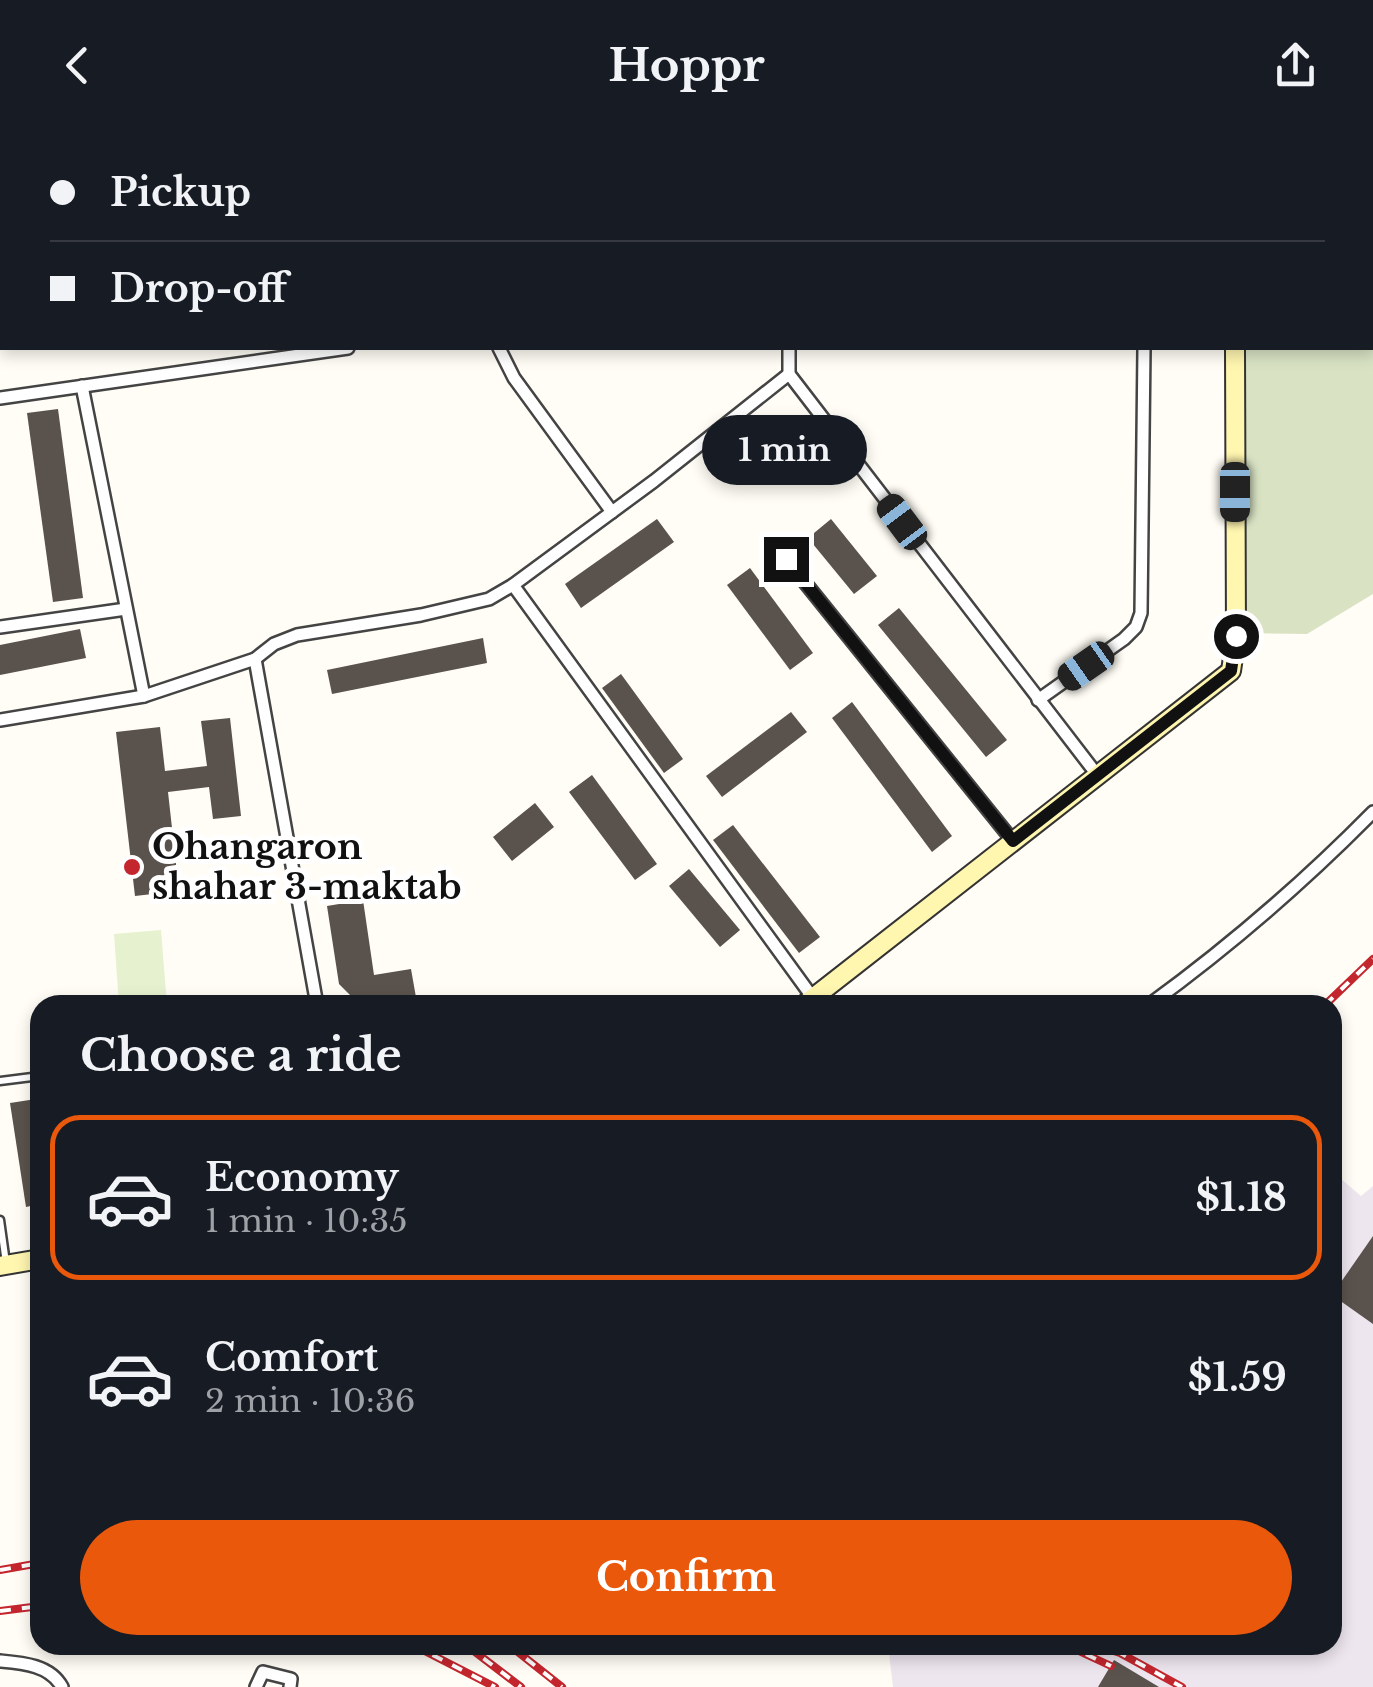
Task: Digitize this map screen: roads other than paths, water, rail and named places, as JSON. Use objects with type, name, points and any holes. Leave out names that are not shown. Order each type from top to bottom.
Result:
[{"type":"main road","points":[[818,995],[1231,671],[1236,636],[1235,350]]},
{"type":"main road","points":[[3,1265],[30,1261]]},
{"type":"street","points":[[0,398],[334,350]]},
{"type":"street","points":[[500,350],[514,378],[612,512]]},
{"type":"street","points":[[789,350],[789,374],[1098,776]]},
{"type":"street","points":[[1038,700],[1124,639],[1136,627],[1142,613],[1144,350]]},
{"type":"street","points":[[0,720],[144,696],[255,659],[274,644],[297,634],[420,615],[488,598],[513,585],[612,512],[789,374]]},
{"type":"street","points":[[82,386],[144,696]]},
{"type":"street","points":[[786,559],[1013,841]]},
{"type":"street","points":[[513,585],[804,995]]},
{"type":"street","points":[[0,628],[126,609]]},
{"type":"street","points":[[255,659],[315,995]]},
{"type":"street","points":[[1163,995],[1287,897],[1373,812]]},
{"type":"street","points":[[0,1661],[46,1671],[55,1675],[62,1687]]},
{"type":"street","points":[[256,1687],[262,1672],[291,1679],[290,1687]]},
{"type":"lane","points":[[0,1082],[30,1078]]},
{"type":"lane","points":[[0,1220],[3,1265]]},
{"type":"railway","points":[[1335,995],[1373,959]]},
{"type":"railway","points":[[0,1570],[30,1565]]},
{"type":"railway","points":[[0,1611],[30,1607]]},
{"type":"railway","points":[[433,1655],[495,1687]]},
{"type":"railway","points":[[479,1655],[521,1687]]},
{"type":"railway","points":[[522,1655],[562,1687]]},
{"type":"railway","points":[[1087,1655],[1111,1666]]},
{"type":"railway","points":[[1124,1655],[1182,1687]]},
{"type":"place","name":"Ohangaron shahar 3-maktab","points":[[132,867]]}]
